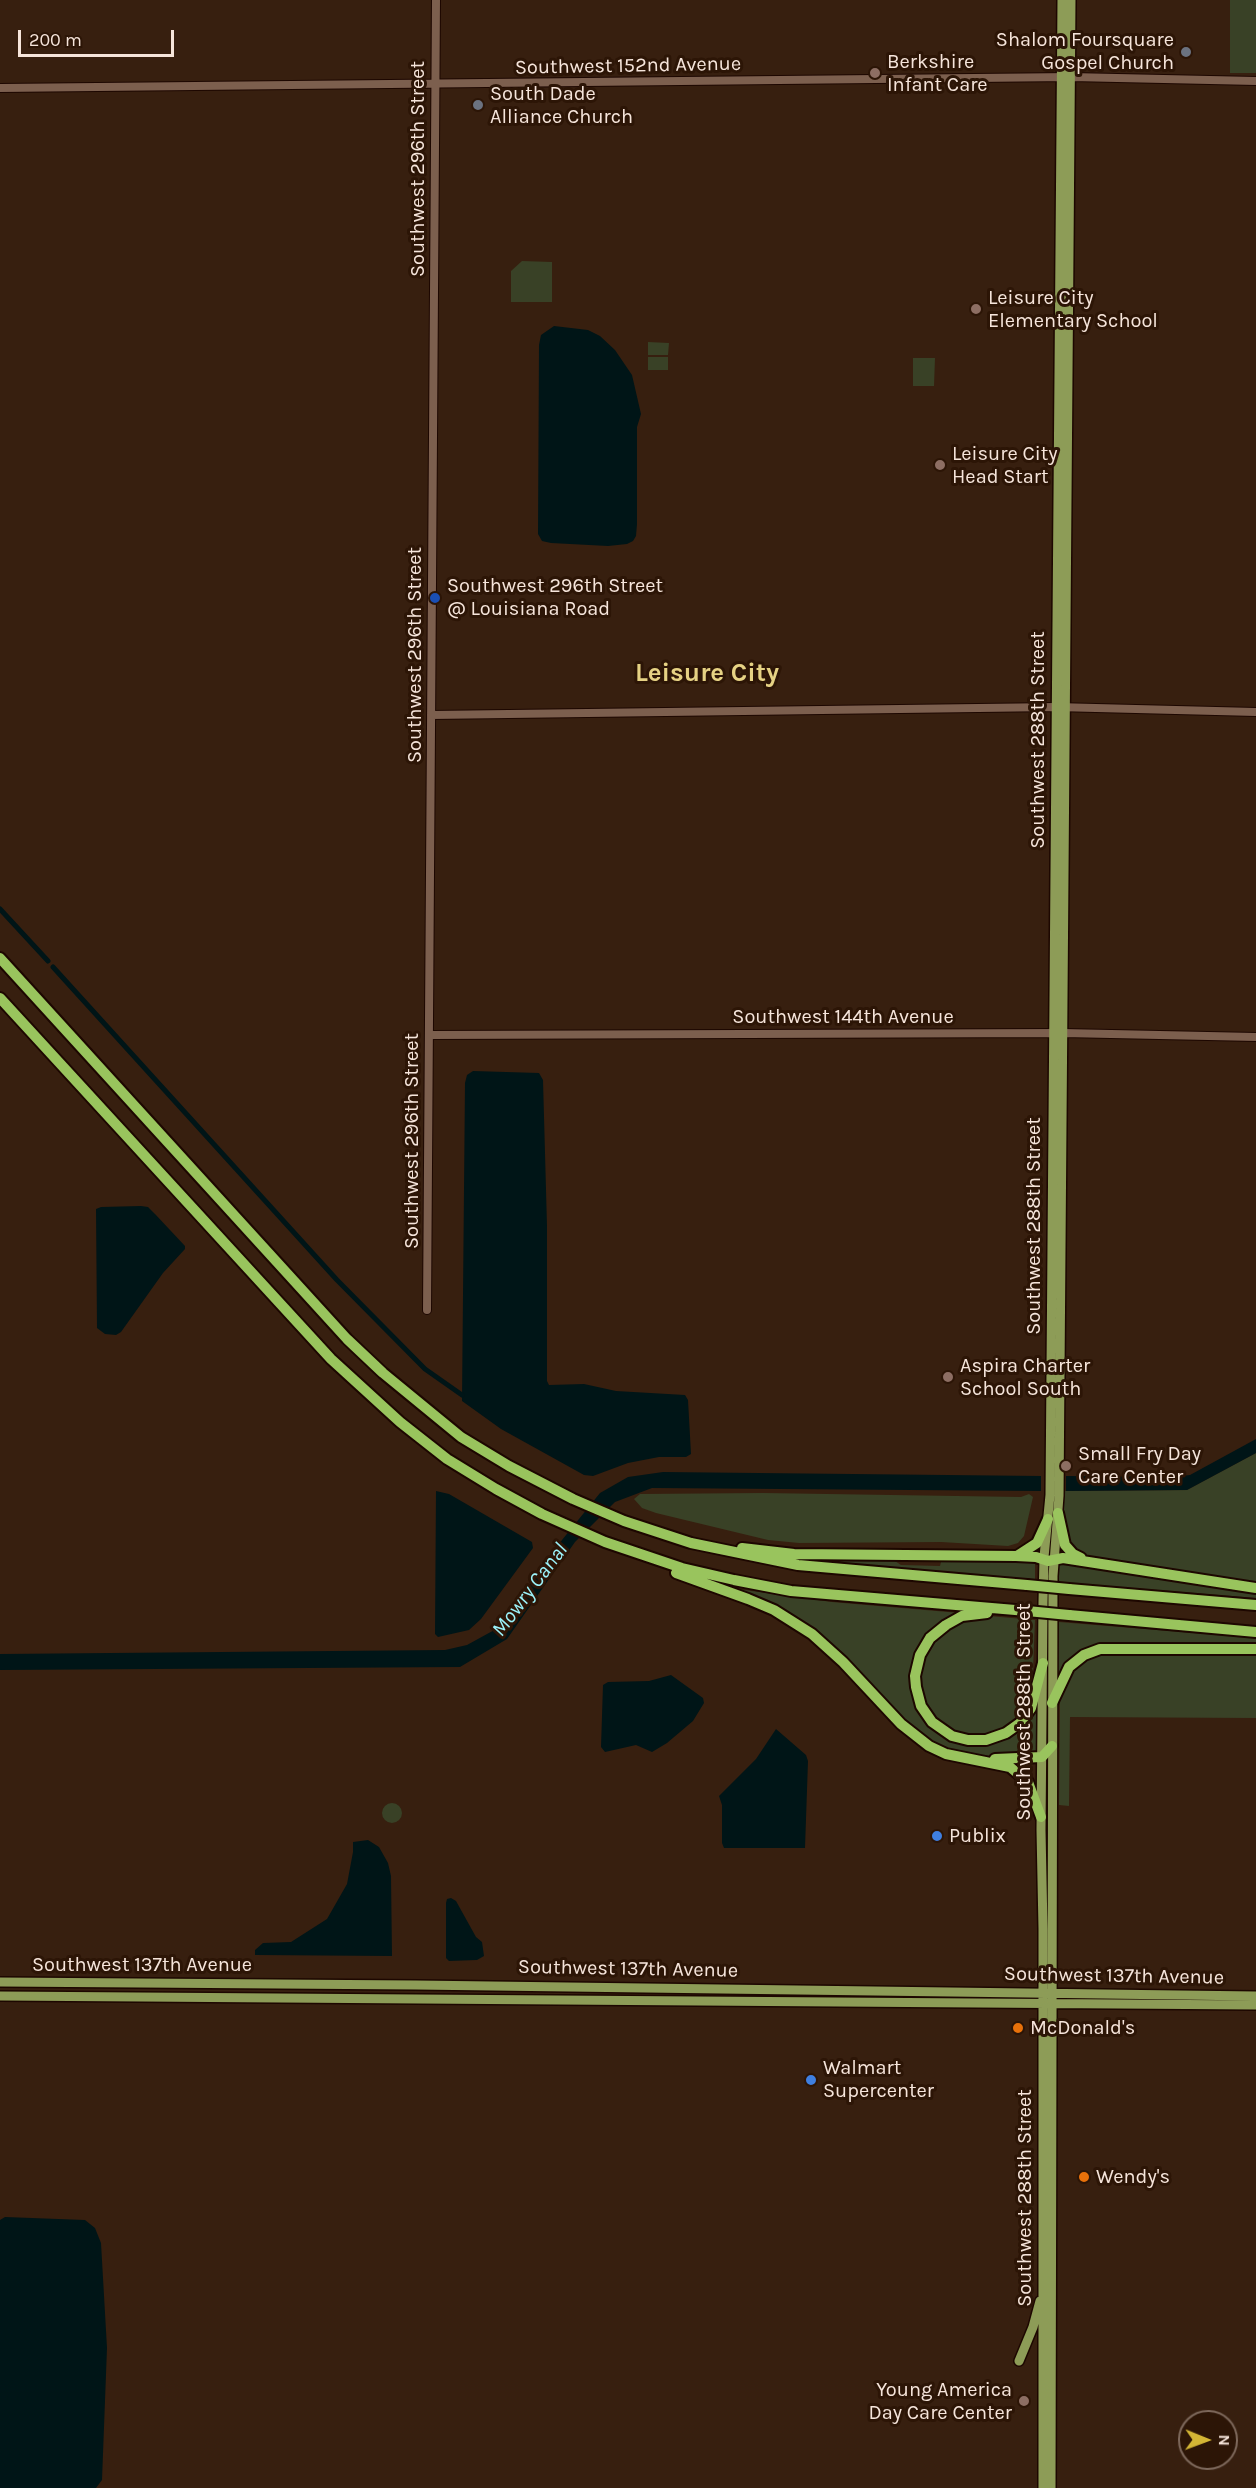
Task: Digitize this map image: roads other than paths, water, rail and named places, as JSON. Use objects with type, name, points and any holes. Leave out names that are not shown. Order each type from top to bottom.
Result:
[{"type":"highway","points":[[0,958],[346,1339],[383,1373],[461,1437],[509,1466],[573,1499],[658,1533],[742,1556],[798,1565],[1256,1605]]},
{"type":"highway","points":[[0,998],[331,1359],[368,1395],[447,1459],[559,1521],[604,1542],[682,1568],[791,1591],[1256,1632]]},
{"type":"highway","points":[[1058,1513],[1065,1545],[1073,1554],[1084,1560]]},
{"type":"highway","points":[[1016,1556],[1037,1543],[1048,1519]]},
{"type":"highway","points":[[658,1533],[752,1550],[794,1554],[1016,1556],[1049,1560],[1061,1558],[1084,1560],[1256,1588]]},
{"type":"highway","points":[[604,1542],[620,1552],[774,1610],[812,1634],[843,1662],[901,1724],[929,1746],[946,1754],[986,1760],[1010,1767],[1021,1774],[1033,1792],[1041,1817]]},
{"type":"highway","points":[[1010,1610],[962,1616],[930,1638],[920,1655],[915,1676],[921,1706],[932,1722],[952,1736],[977,1740],[996,1737],[1020,1723],[1031,1708],[1042,1663]]},
{"type":"highway","points":[[1052,1702],[1069,1667],[1084,1655],[1100,1649],[1256,1649]]},
{"type":"highway","points":[[986,1760],[1042,1757],[1052,1746]]},
{"type":"main road","name":"Southwest 288th Street","points":[[1062,0],[1066,77]]},
{"type":"main road","name":"Southwest 288th Street","points":[[1048,1994],[1041,1817],[1042,1663],[1049,1560],[1058,1513],[1058,1033],[1066,77],[1071,0]]},
{"type":"main road","name":"Southwest 288th Street","points":[[1051,2488],[1043,2290],[1052,1746],[1048,1519],[1058,1033]]},
{"type":"main road","name":"Southwest 137th Avenue","points":[[0,1982],[1048,1994],[1256,2006]]},
{"type":"main road","points":[[584,1987],[584,2000]]},
{"type":"main road","points":[[748,2002],[750,1998],[758,1994],[817,1994],[825,1990]]},
{"type":"main road","name":"Southwest 137th Avenue","points":[[0,1996],[1047,2004],[1256,1996]]},
{"type":"main road","name":"Southwest 288th Street","points":[[1043,2488],[1047,2416],[1047,2004]]},
{"type":"main road","points":[[1018,2361],[1036,2320],[1043,2290]]},
{"type":"street","name":"Southwest 296th Street","points":[[427,1310],[436,0]]},
{"type":"street","name":"Southwest 152nd Avenue","points":[[0,88],[1066,77],[1256,81]]},
{"type":"street","points":[[431,715],[1061,707],[1256,711]]},
{"type":"street","name":"Southwest 144th Avenue","points":[[429,1035],[1058,1033],[1256,1037]]},
{"type":"water","points":[[554,326],[588,330],[600,336],[615,350],[632,375],[641,414],[637,427],[636,536],[627,544],[608,546],[551,543],[542,541],[538,534],[539,345],[541,335]]},
{"type":"water","points":[[473,1071],[539,1073],[543,1080],[547,1226],[547,1381],[549,1385],[584,1384],[616,1391],[685,1395],[688,1400],[691,1454],[686,1457],[659,1457],[628,1463],[593,1476],[584,1475],[501,1429],[462,1401],[465,1083],[467,1075]]},
{"type":"water","points":[[148,1207],[185,1246],[185,1249],[163,1273],[121,1332],[116,1335],[105,1334],[97,1328],[96,1209]]},
{"type":"water","points":[[1256,1439],[1256,1453],[1187,1490],[1066,1491],[1066,1476],[1174,1477],[1190,1475]]},
{"type":"water","name":"Mowry Canal","points":[[663,1472],[1041,1476],[1041,1491],[652,1488],[615,1502],[575,1542],[507,1639],[460,1667],[0,1670],[0,1654],[445,1650],[467,1645],[498,1628],[562,1540],[600,1493],[628,1477]]},
{"type":"water","points":[[436,1491],[449,1494],[532,1542],[533,1548],[481,1619],[469,1630],[438,1637],[435,1634]]},
{"type":"water","points":[[671,1675],[703,1698],[704,1703],[693,1721],[667,1743],[652,1752],[636,1745],[605,1752],[601,1747],[603,1685],[608,1682],[649,1681]]},
{"type":"water","points":[[776,1729],[806,1755],[808,1761],[805,1848],[724,1848],[722,1805],[719,1796],[756,1759]]},
{"type":"water","points":[[368,1840],[379,1847],[388,1863],[391,1876],[392,1956],[255,1955],[255,1950],[263,1943],[291,1942],[327,1919],[347,1884],[353,1842]]},
{"type":"water","points":[[451,1898],[456,1901],[476,1937],[482,1942],[484,1956],[477,1960],[449,1961],[446,1958],[446,1903],[447,1899]]},
{"type":"water","points":[[5,2217],[85,2220],[95,2228],[101,2243],[107,2348],[102,2480],[96,2488],[0,2488],[0,2220]]},
{"type":"waterway","points":[[0,909],[48,961]]},
{"type":"waterway","points":[[53,967],[337,1280],[425,1369],[462,1395]]},
{"type":"place","name":"Shalom Foursquare Gospel Church","points":[[1186,52]]},
{"type":"place","name":"Berkshire Infant Care","points":[[875,73]]},
{"type":"place","name":"South Dade Alliance Church","points":[[478,105]]},
{"type":"place","name":"Leisure City Elementary School","points":[[976,309]]},
{"type":"place","name":"Leisure City Head Start","points":[[940,465]]},
{"type":"place","name":"Southwest 296th Street @ Louisiana Road","points":[[435,598]]},
{"type":"place","name":"Aspira Charter School South","points":[[948,1377]]},
{"type":"place","name":"Small Fry Day Care Center","points":[[1066,1466]]},
{"type":"place","name":"Publix","points":[[937,1836]]},
{"type":"place","name":"McDonald's","points":[[1018,2028]]},
{"type":"place","name":"Walmart Supercenter","points":[[811,2080]]},
{"type":"place","name":"Wendy's","points":[[1084,2177]]},
{"type":"place","name":"Young America Day Care Center","points":[[1024,2401]]},
{"type":"district","name":"Leisure City","points":[[707,674]]}]
